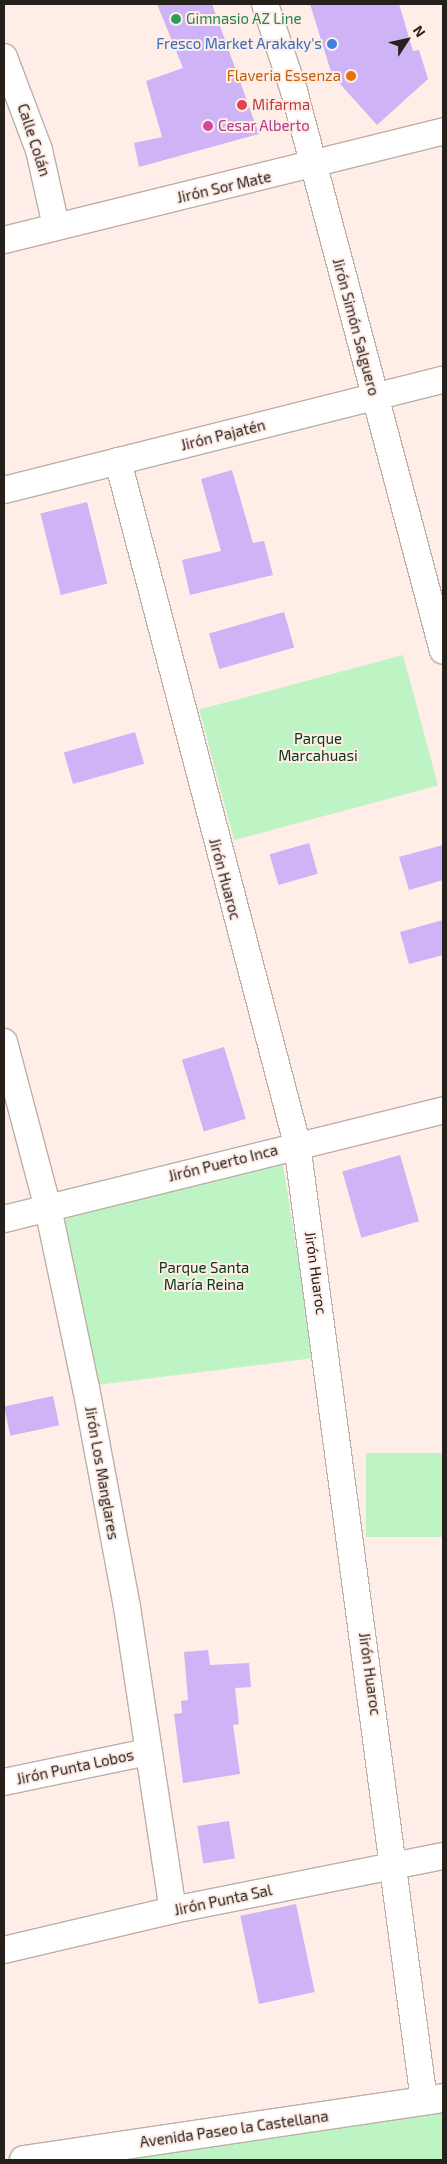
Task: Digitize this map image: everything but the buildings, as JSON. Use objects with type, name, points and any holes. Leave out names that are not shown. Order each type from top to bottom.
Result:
[{"type":"main road","name":"Avenida Paseo la Castellana","points":[[24,2160],[434,2100]]},
{"type":"street","name":"Jirón Simón Salguero","points":[[265,4],[294,91],[312,166],[442,640]]},
{"type":"street","name":"Calle Colán","points":[[4,57],[39,150],[56,226]]},
{"type":"street","name":"Jirón Sor Mate","points":[[4,240],[312,166],[443,131]]},
{"type":"street","name":"Jirón Pajatén","points":[[4,490],[443,380]]},
{"type":"street","name":"Jirón Huaroc","points":[[118,461],[298,1144],[395,1864],[434,2100]]},
{"type":"street","name":"Jirón Los Manglares","points":[[4,1042],[48,1208],[125,1598],[147,1752],[173,1910]]},
{"type":"street","name":"Jirón Puerto Inca","points":[[4,1220],[298,1144],[443,1110]]},
{"type":"street","name":"Jirón Punta Lobos","points":[[4,1782],[147,1752]]},
{"type":"street","name":"Jirón Punta Sal","points":[[4,1950],[173,1910],[395,1864],[443,1856]]},
{"type":"green space","name":"Parque Marcahuasi","points":[[403,655],[438,785],[234,840],[199,710]]},
{"type":"green space","name":"Parque Santa María Reina","points":[[282,1159],[314,1358],[96,1385],[57,1213]]},
{"type":"green space","points":[[366,1453],[443,1453],[443,1537],[366,1537]]},
{"type":"green space","points":[[443,2110],[443,2160],[106,2160]]},
{"type":"place","name":"Gimnasio AZ Line","points":[[176,19]]},
{"type":"place","name":"Fresco Market Arakaky's","points":[[332,44]]},
{"type":"place","name":"Flaveria Essenza","points":[[351,76]]},
{"type":"place","name":"Mifarma","points":[[242,105]]},
{"type":"place","name":"Cesar Alberto","points":[[208,126]]}]
